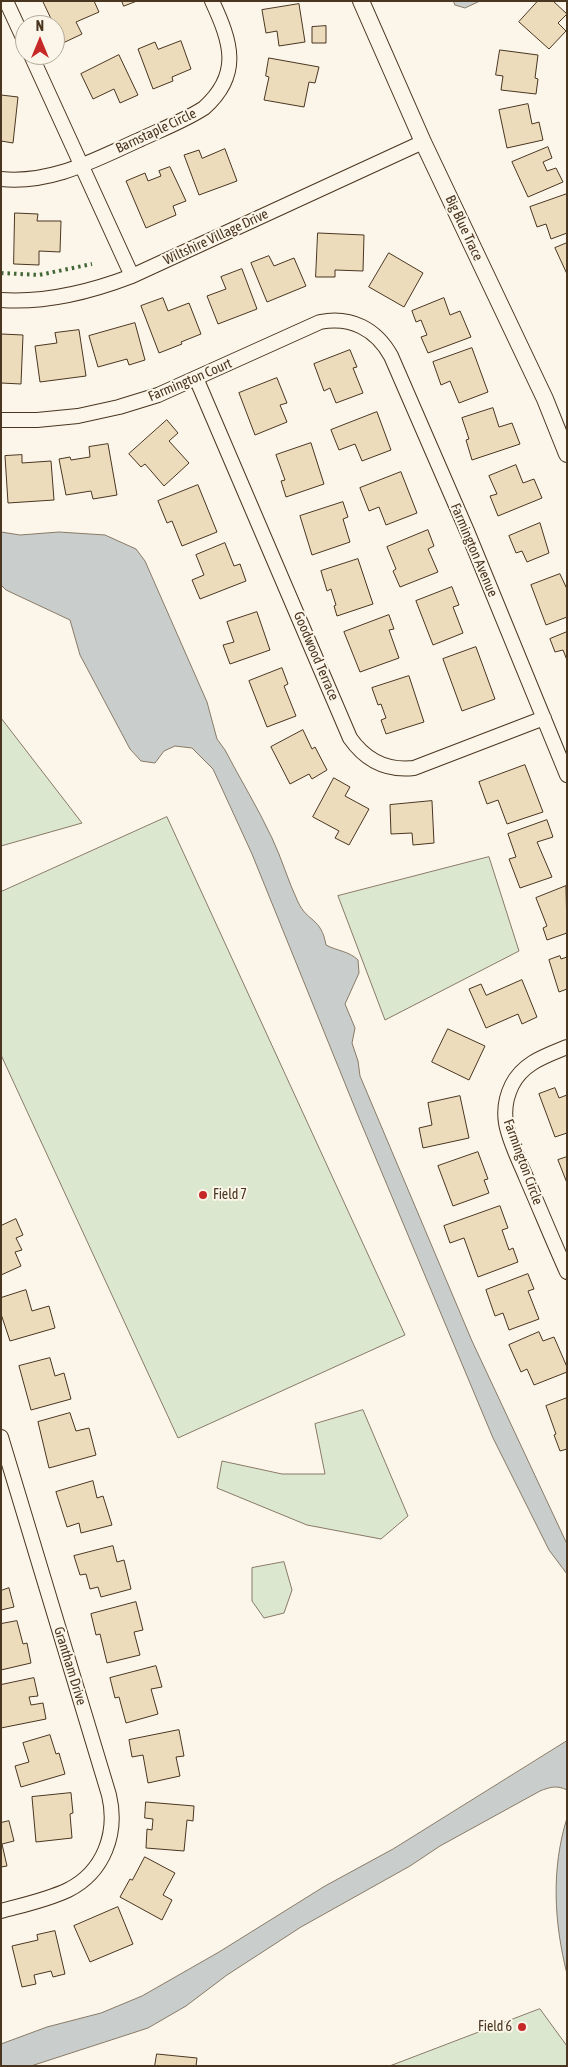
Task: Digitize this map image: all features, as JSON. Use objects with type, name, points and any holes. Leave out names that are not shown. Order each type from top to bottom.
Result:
[{"type":"street","points":[[6,1],[15,20]]},
{"type":"street","name":"Barnstaple Circle","points":[[1,179],[38,179],[82,166],[194,114],[212,100],[225,82],[230,60],[228,37],[212,1]]},
{"type":"street","name":"Big Blue Trace","points":[[361,1],[423,142],[545,400],[567,454]]},
{"type":"street","points":[[36,65],[132,276]]},
{"type":"street","name":"Wiltshire Village Drive","points":[[1,300],[36,300],[70,295],[132,276],[423,142]]},
{"type":"street","name":"Farmington Court","points":[[1,420],[37,420],[78,416],[119,408],[158,395],[320,322],[341,320],[352,322],[371,331]]},
{"type":"street","name":"Farmington Avenue","points":[[371,331],[386,346],[392,356],[467,531],[567,775]]},
{"type":"street","name":"Goodwood Terrace","points":[[196,378],[284,579],[350,738],[364,755],[382,766],[404,769],[414,768],[544,718]]},
{"type":"street","name":"Farmington Circle","points":[[567,1047],[541,1057],[523,1069],[512,1083],[508,1093],[505,1114],[506,1125],[520,1161],[567,1272]]},
{"type":"street","name":"Grantham Drive","points":[[1,1436],[112,1807],[112,1824],[107,1847],[95,1868],[74,1886],[55,1895],[1,1911]]},
{"type":"green space","points":[[1,718],[82,823],[1,846]]},
{"type":"green space","name":"Field 7","points":[[167,817],[405,1335],[178,1438],[1,1055],[1,892]]},
{"type":"green space","points":[[489,857],[519,951],[385,1020],[338,896]]},
{"type":"green space","points":[[363,1410],[408,1516],[381,1539],[307,1525],[217,1488],[222,1461],[282,1474],[325,1474],[315,1424]]},
{"type":"green space","points":[[284,1562],[292,1590],[284,1613],[264,1618],[252,1601],[252,1568]]},
{"type":"green space","name":"Field 6","points":[[540,2009],[567,2046],[567,2066],[390,2066]]},
{"type":"shaded area","points":[[454,1],[480,1],[465,8],[455,5]]},
{"type":"shaded area","points":[[1,532],[20,535],[59,532],[105,535],[136,549],[145,561],[207,702],[217,739],[225,750],[267,827],[298,902],[306,914],[321,929],[326,945],[351,955],[358,960],[359,973],[345,1004],[355,1028],[352,1043],[358,1061],[360,1076],[472,1341],[567,1544],[567,1574],[549,1550],[493,1438],[359,1118],[252,854],[213,769],[192,748],[175,746],[164,751],[155,763],[141,761],[130,749],[80,655],[70,620],[6,590],[1,585]]},
{"type":"shaded area","points":[[567,1741],[567,1790],[554,1787],[540,1791],[440,1846],[410,1866],[301,1927],[227,1975],[186,2006],[148,2028],[31,2066],[1,2066],[1,2044],[47,2027],[101,2013],[142,1996],[219,1952],[325,1886],[393,1849]]},
{"type":"shaded area","points":[[567,1818],[567,1974],[559,1935],[556,1896],[558,1857]]},
{"type":"building","points":[[43,1],[94,1],[99,12],[76,22],[82,34],[65,42],[65,15],[50,15]]},
{"type":"building","points":[[122,1],[137,1],[124,6]]},
{"type":"building","points":[[538,1],[553,1],[567,14],[558,23],[566,31],[549,49],[519,22]]},
{"type":"building","points":[[299,4],[305,42],[279,46],[277,31],[266,33],[262,10]]},
{"type":"building","points":[[326,26],[326,43],[312,43],[312,27]]},
{"type":"building","points":[[181,41],[191,69],[172,77],[173,81],[153,89],[138,49],[155,42],[158,49]]},
{"type":"building","points":[[500,50],[538,55],[535,78],[538,79],[536,94],[501,90],[503,76],[496,75]]},
{"type":"building","points":[[119,55],[138,95],[120,103],[114,89],[93,99],[81,74]]},
{"type":"building","points":[[269,58],[319,67],[315,83],[309,82],[304,107],[264,100],[269,77],[266,76]]},
{"type":"building","points":[[1,95],[18,97],[13,143],[1,141]]},
{"type":"building","points":[[528,104],[532,124],[539,122],[543,140],[507,148],[499,110]]},
{"type":"building","points":[[548,147],[552,158],[543,162],[547,171],[556,168],[563,182],[528,197],[512,162]]},
{"type":"building","points":[[225,149],[237,181],[199,195],[184,155],[199,150],[202,158]]},
{"type":"building","points":[[170,167],[186,201],[173,206],[176,215],[146,228],[126,181],[145,173],[148,181],[161,176],[159,171]]},
{"type":"building","points":[[567,194],[567,233],[551,239],[546,224],[537,227],[530,207]]},
{"type":"building","points":[[15,213],[38,214],[37,221],[61,221],[60,252],[39,251],[39,265],[14,264]]},
{"type":"building","points":[[318,233],[364,235],[363,271],[335,270],[335,277],[316,277]]},
{"type":"building","points":[[567,243],[567,274],[555,248]]},
{"type":"building","points":[[389,253],[423,273],[404,307],[369,287]]},
{"type":"building","points":[[269,256],[274,266],[294,258],[306,286],[267,302],[251,263]]},
{"type":"building","points":[[242,269],[257,309],[218,324],[207,296],[226,289],[221,277]]},
{"type":"building","points":[[163,298],[168,311],[189,303],[201,334],[159,353],[141,306]]},
{"type":"building","points":[[444,298],[450,315],[460,311],[471,337],[428,353],[421,337],[427,335],[421,320],[416,322],[412,311]]},
{"type":"building","points":[[135,323],[145,360],[129,365],[127,359],[98,367],[89,336]]},
{"type":"building","points":[[79,330],[86,376],[40,382],[35,346],[57,343],[55,333]]},
{"type":"building","points":[[1,334],[23,335],[21,384],[1,383]]},
{"type":"building","points":[[472,348],[488,392],[459,403],[450,381],[441,385],[433,362]]},
{"type":"building","points":[[350,350],[357,367],[353,368],[363,393],[336,403],[330,388],[324,391],[314,364]]},
{"type":"building","points":[[277,378],[287,403],[280,405],[287,422],[255,435],[239,393]]},
{"type":"building","points":[[493,408],[499,427],[512,423],[520,444],[472,460],[466,440],[469,439],[462,418]]},
{"type":"building","points":[[377,412],[391,450],[362,461],[355,444],[339,450],[331,430]]},
{"type":"building","points":[[167,420],[178,433],[169,441],[189,463],[164,486],[145,464],[141,467],[129,454]]},
{"type":"building","points":[[311,443],[324,484],[286,497],[281,481],[285,480],[276,455]]},
{"type":"building","points":[[108,444],[117,495],[93,499],[91,491],[66,495],[59,459],[70,457],[71,460],[90,457],[89,447]]},
{"type":"building","points":[[22,455],[22,463],[51,461],[54,500],[8,503],[5,456]]},
{"type":"building","points":[[516,465],[523,483],[534,479],[542,498],[498,516],[490,496],[497,494],[489,476]]},
{"type":"building","points":[[401,472],[417,513],[386,525],[379,507],[369,511],[360,488]]},
{"type":"building","points":[[198,485],[217,532],[182,546],[172,521],[167,523],[158,501]]},
{"type":"building","points":[[343,502],[348,517],[343,519],[350,542],[312,555],[300,516]]},
{"type":"building","points":[[540,523],[549,553],[527,562],[522,551],[516,553],[509,536]]},
{"type":"building","points":[[428,530],[434,546],[428,549],[438,572],[400,587],[393,571],[396,569],[387,547]]},
{"type":"building","points":[[225,543],[234,566],[240,564],[246,581],[200,599],[192,580],[204,575],[196,555]]},
{"type":"building","points":[[358,559],[373,604],[337,616],[331,589],[327,591],[321,571]]},
{"type":"building","points":[[560,574],[567,589],[567,617],[546,625],[531,585]]},
{"type":"building","points":[[452,587],[459,605],[453,607],[463,633],[433,645],[416,601]]},
{"type":"building","points":[[257,612],[270,650],[230,664],[223,645],[234,642],[227,622]]},
{"type":"building","points":[[389,615],[394,629],[389,630],[399,658],[360,672],[344,632]]},
{"type":"building","points":[[567,632],[567,660],[563,650],[555,652],[550,639]]},
{"type":"building","points":[[476,647],[495,699],[462,711],[443,659]]},
{"type":"building","points":[[282,668],[288,684],[284,686],[296,716],[267,727],[249,681]]},
{"type":"building","points":[[409,676],[424,722],[386,734],[381,720],[386,718],[381,704],[378,705],[372,688]]},
{"type":"building","points":[[303,730],[312,749],[315,747],[327,770],[312,779],[309,774],[290,784],[271,747]]},
{"type":"building","points":[[525,765],[543,812],[507,824],[498,800],[487,804],[479,782]]},
{"type":"building","points":[[334,778],[350,787],[345,796],[369,809],[349,845],[335,838],[339,831],[313,817]]},
{"type":"building","points":[[432,801],[434,843],[413,845],[412,833],[391,834],[390,805]]},
{"type":"building","points":[[547,820],[553,837],[537,842],[552,877],[520,888],[509,859],[516,857],[508,834]]},
{"type":"building","points":[[566,886],[567,933],[547,940],[543,928],[547,926],[536,898]]},
{"type":"building","points":[[560,956],[561,959],[567,957],[567,989],[559,992],[549,960]]},
{"type":"building","points":[[522,980],[537,1017],[522,1024],[518,1014],[486,1028],[469,989],[481,984],[486,995]]},
{"type":"building","points":[[448,1029],[485,1046],[469,1080],[432,1062]]},
{"type":"building","points":[[555,1088],[559,1098],[567,1095],[567,1133],[555,1137],[539,1094]]},
{"type":"building","points":[[460,1096],[469,1138],[423,1148],[419,1128],[432,1125],[428,1103]]},
{"type":"building","points":[[478,1152],[488,1179],[484,1180],[489,1193],[453,1206],[438,1166]]},
{"type":"building","points":[[567,1157],[567,1183],[558,1160]]},
{"type":"building","points":[[500,1206],[508,1228],[502,1230],[509,1250],[513,1248],[518,1262],[478,1277],[464,1238],[450,1243],[444,1226]]},
{"type":"building","points":[[16,1219],[23,1235],[16,1238],[22,1250],[15,1252],[21,1266],[1,1275],[1,1226]]},
{"type":"building","points":[[528,1274],[534,1289],[528,1291],[539,1319],[509,1330],[503,1313],[495,1316],[486,1290]]},
{"type":"building","points":[[26,1290],[32,1311],[49,1306],[55,1328],[10,1341],[1,1314],[1,1298]]},
{"type":"building","points":[[539,1332],[543,1341],[554,1337],[567,1367],[567,1372],[534,1385],[527,1369],[521,1372],[509,1345]]},
{"type":"building","points":[[50,1358],[55,1376],[64,1373],[71,1399],[31,1410],[19,1366]]},
{"type":"building","points":[[567,1398],[567,1449],[560,1451],[546,1406]]},
{"type":"building","points":[[70,1413],[76,1431],[89,1428],[96,1455],[49,1468],[38,1422]]},
{"type":"building","points":[[93,1481],[97,1498],[103,1496],[112,1525],[81,1533],[79,1523],[67,1527],[56,1492]]},
{"type":"building","points":[[113,1546],[117,1562],[124,1560],[131,1589],[101,1597],[98,1587],[90,1589],[86,1574],[80,1575],[74,1556]]},
{"type":"building","points":[[9,1588],[14,1607],[1,1610],[1,1591]]},
{"type":"building","points":[[136,1602],[143,1630],[134,1632],[140,1655],[107,1663],[100,1634],[96,1635],[91,1614]]},
{"type":"building","points":[[17,1621],[23,1644],[27,1643],[31,1663],[1,1670],[1,1624]]},
{"type":"building","points":[[156,1666],[162,1687],[151,1689],[158,1714],[126,1723],[119,1697],[115,1698],[110,1678]]},
{"type":"building","points":[[34,1678],[38,1696],[29,1697],[31,1705],[43,1703],[46,1719],[1,1728],[1,1685]]},
{"type":"building","points":[[179,1730],[184,1756],[176,1757],[180,1776],[148,1783],[143,1755],[132,1757],[129,1740]]},
{"type":"building","points":[[50,1735],[56,1754],[59,1753],[65,1774],[21,1787],[15,1766],[29,1762],[23,1743]]},
{"type":"building","points":[[71,1793],[73,1813],[70,1814],[72,1838],[36,1842],[32,1797]]},
{"type":"building","points":[[146,1802],[194,1806],[193,1821],[187,1820],[184,1851],[146,1848],[147,1829],[152,1830],[153,1819],[145,1818]]},
{"type":"building","points":[[9,1821],[14,1841],[2,1844],[7,1866],[1,1867],[1,1823]]},
{"type":"building","points":[[145,1857],[175,1873],[163,1895],[172,1900],[162,1920],[120,1897]]},
{"type":"building","points":[[118,1907],[133,1944],[90,1962],[74,1926]]},
{"type":"building","points":[[55,1931],[65,1974],[53,1977],[51,1971],[34,1975],[36,1984],[22,1987],[12,1946],[38,1940],[37,1935]]},
{"type":"building","points":[[157,2054],[197,2058],[196,2066],[155,2066]]},
{"type":"hedge","points":[[1,273],[39,275],[92,264]]},
{"type":"place","name":"Field 7","points":[[203,1195]]},
{"type":"place","name":"Field 6","points":[[522,2027]]}]
